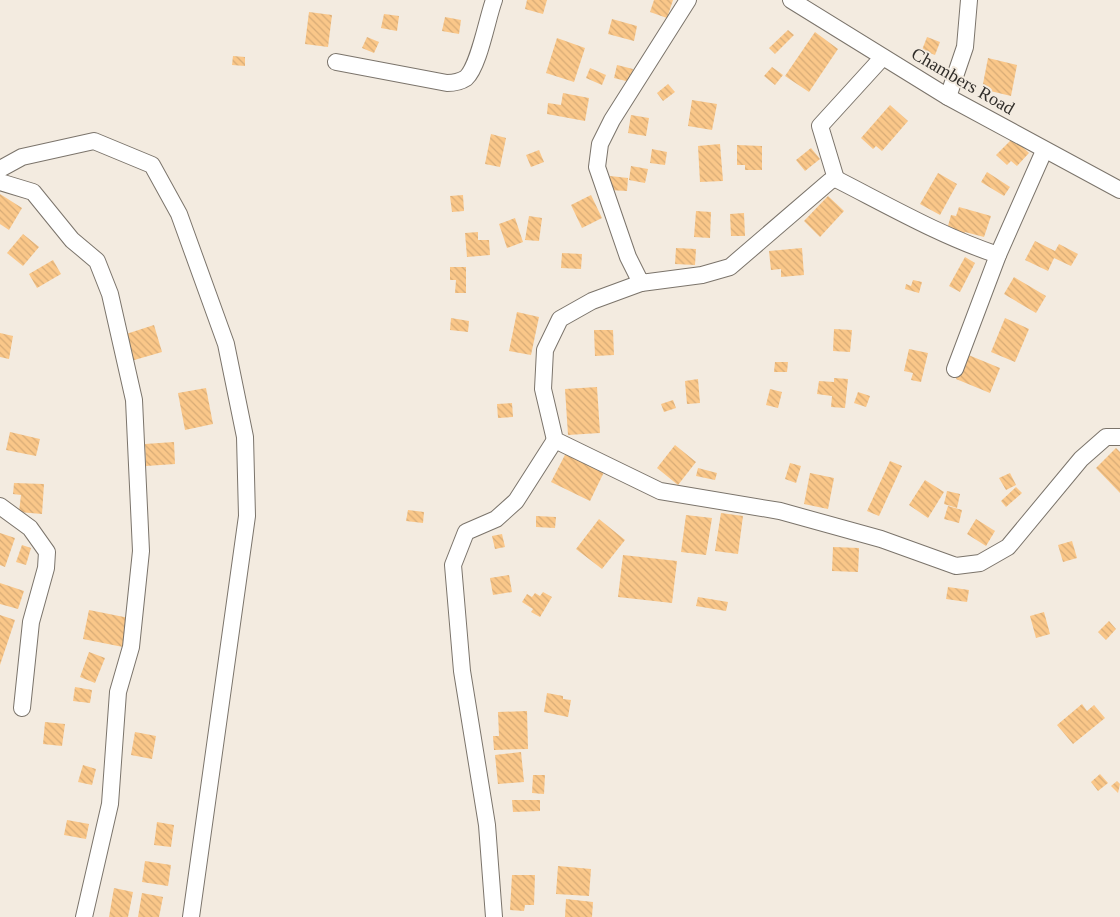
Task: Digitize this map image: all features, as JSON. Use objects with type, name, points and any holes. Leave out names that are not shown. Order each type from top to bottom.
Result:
[{"type":"street","points":[[336,62],[447,83],[461,81],[467,77],[474,65],[494,0]]},
{"type":"street","points":[[641,283],[628,257],[596,167],[600,144],[612,120],[688,0]]},
{"type":"street","name":"Chambers Road","points":[[790,0],[948,98],[1120,190]]},
{"type":"street","points":[[948,98],[965,46],[969,0]]},
{"type":"street","points":[[836,179],[820,126],[882,58]]},
{"type":"street","points":[[0,169],[22,157],[94,141],[152,165],[179,214],[226,344],[245,437],[247,516],[191,917]]},
{"type":"street","points":[[955,369],[998,255],[1044,151]]},
{"type":"street","points":[[494,917],[487,825],[462,671],[453,565],[466,532],[496,519],[516,500],[555,440],[544,389],[545,350],[560,319],[592,301],[641,283],[702,275],[730,267],[830,181],[836,179],[938,231],[998,255]]},
{"type":"street","points":[[0,182],[33,192],[72,240],[97,262],[110,294],[134,400],[141,551],[131,647],[118,692],[110,804],[84,917]]},
{"type":"street","points":[[555,440],[660,490],[780,511],[881,539],[956,566],[980,564],[1008,547],[1081,459],[1106,437],[1120,437]]},
{"type":"street","points":[[0,506],[30,528],[47,552],[46,568],[30,622],[22,708]]},
{"type":"building","points":[[527,0],[547,0],[543,14],[525,9]]},
{"type":"building","points":[[654,0],[673,0],[667,18],[650,12]]},
{"type":"building","points":[[309,12],[332,15],[328,47],[305,44]]},
{"type":"building","points":[[384,14],[399,16],[397,31],[381,28]]},
{"type":"building","points":[[445,17],[461,20],[459,34],[442,31]]},
{"type":"building","points":[[612,19],[637,26],[634,41],[608,34]]},
{"type":"building","points":[[788,30],[794,35],[775,54],[769,48]]},
{"type":"building","points":[[815,32],[838,49],[809,92],[785,76]]},
{"type":"building","points":[[367,37],[379,42],[374,53],[362,48]]},
{"type":"building","points":[[927,37],[940,42],[935,55],[922,50]]},
{"type":"building","points":[[557,38],[585,48],[574,82],[546,73]]},
{"type":"building","points":[[233,56],[245,57],[245,66],[232,65]]},
{"type":"building","points":[[988,58],[1017,65],[1011,96],[982,89]]},
{"type":"building","points":[[617,65],[633,69],[630,82],[614,78]]},
{"type":"building","points":[[772,67],[783,75],[775,85],[764,76]]},
{"type":"building","points":[[590,68],[606,75],[602,85],[586,78]]},
{"type":"building","points":[[668,84],[675,92],[663,101],[657,93]]},
{"type":"building","points":[[563,93],[589,98],[585,121],[547,114],[548,103],[561,105]]},
{"type":"building","points":[[692,100],[717,104],[712,130],[688,126]]},
{"type":"building","points":[[890,105],[908,121],[882,151],[876,146],[873,149],[861,138]]},
{"type":"building","points":[[631,115],[649,118],[646,136],[628,133]]},
{"type":"building","points":[[491,134],[506,138],[500,167],[485,164]]},
{"type":"building","points":[[1013,138],[1029,153],[1017,166],[1011,161],[1007,165],[996,155]]},
{"type":"building","points":[[720,144],[723,181],[700,182],[698,146]]},
{"type":"building","points":[[737,145],[762,146],[762,170],[745,170],[745,165],[737,165]]},
{"type":"building","points":[[811,148],[820,159],[805,171],[796,160]]},
{"type":"building","points":[[652,149],[667,152],[665,165],[650,163]]},
{"type":"building","points":[[539,150],[544,162],[531,167],[526,155]]},
{"type":"building","points":[[631,166],[648,169],[645,183],[629,180]]},
{"type":"building","points":[[987,172],[1010,187],[1004,196],[981,182]]},
{"type":"building","points":[[938,173],[957,184],[940,215],[920,204]]},
{"type":"building","points":[[610,176],[628,178],[627,191],[609,190]]},
{"type":"building","points":[[0,194],[22,208],[9,230],[0,224]]},
{"type":"building","points":[[463,195],[464,211],[452,212],[450,196]]},
{"type":"building","points":[[591,195],[602,218],[582,228],[571,205]]},
{"type":"building","points":[[828,196],[844,211],[820,237],[804,221]]},
{"type":"building","points":[[959,207],[991,216],[984,237],[965,232],[963,236],[951,233],[953,228],[948,226],[951,215],[956,216]]},
{"type":"building","points":[[696,211],[711,212],[710,238],[694,237]]},
{"type":"building","points":[[744,213],[745,236],[731,236],[730,214]]},
{"type":"building","points":[[529,216],[542,218],[539,241],[525,240]]},
{"type":"building","points":[[515,218],[523,242],[507,248],[499,224]]},
{"type":"building","points":[[478,232],[478,240],[489,240],[490,255],[467,257],[465,233]]},
{"type":"building","points":[[23,234],[39,247],[23,266],[7,253]]},
{"type":"building","points":[[1035,241],[1055,251],[1059,244],[1078,254],[1071,266],[1054,258],[1048,271],[1025,260]]},
{"type":"building","points":[[676,248],[696,249],[695,265],[675,264]]},
{"type":"building","points":[[802,248],[804,275],[781,277],[781,269],[771,270],[769,251]]},
{"type":"building","points":[[562,253],[582,254],[581,269],[561,268]]},
{"type":"building","points":[[965,257],[975,263],[960,292],[949,286]]},
{"type":"building","points":[[53,260],[61,274],[37,288],[29,274]]},
{"type":"building","points":[[450,267],[466,267],[466,293],[455,293],[456,280],[450,280]]},
{"type":"building","points":[[1014,277],[1046,296],[1036,313],[1004,294]]},
{"type":"building","points":[[913,280],[922,282],[919,293],[905,289],[906,284],[911,286]]},
{"type":"building","points":[[517,312],[539,317],[531,355],[509,351]]},
{"type":"building","points":[[451,318],[469,321],[468,332],[450,330]]},
{"type":"building","points":[[1005,318],[1029,329],[1015,362],[991,352]]},
{"type":"building","points":[[154,325],[162,352],[131,361],[123,335]]},
{"type":"building","points":[[834,329],[852,330],[850,352],[833,351]]},
{"type":"building","points":[[594,330],[613,330],[614,355],[595,356]]},
{"type":"building","points":[[0,333],[13,336],[9,359],[0,357]]},
{"type":"building","points":[[909,349],[928,353],[921,382],[911,380],[913,373],[904,371]]},
{"type":"building","points":[[966,354],[1000,368],[990,393],[956,379]]},
{"type":"building","points":[[775,362],[788,362],[787,372],[774,372]]},
{"type":"building","points":[[834,378],[848,379],[845,408],[831,407],[832,396],[817,394],[819,381],[834,382]]},
{"type":"building","points":[[698,379],[700,403],[687,404],[685,381]]},
{"type":"building","points":[[597,387],[600,433],[568,435],[565,389]]},
{"type":"building","points":[[206,388],[213,424],[185,430],[178,393]]},
{"type":"building","points":[[770,389],[782,392],[778,408],[766,405]]},
{"type":"building","points":[[858,392],[870,396],[866,407],[854,403]]},
{"type":"building","points":[[673,400],[676,408],[664,412],[661,404]]},
{"type":"building","points":[[512,403],[513,417],[498,418],[497,404]]},
{"type":"building","points":[[10,432],[40,439],[36,456],[6,450]]},
{"type":"building","points":[[174,442],[175,464],[146,466],[145,444]]},
{"type":"building","points":[[675,445],[696,462],[678,485],[657,468]]},
{"type":"building","points":[[1116,448],[1120,452],[1120,493],[1096,468]]},
{"type":"building","points":[[568,449],[606,468],[590,501],[551,482]]},
{"type":"building","points":[[890,461],[902,466],[879,516],[867,511]]},
{"type":"building","points":[[790,463],[801,466],[796,483],[785,479]]},
{"type":"building","points":[[698,468],[717,473],[715,480],[696,476]]},
{"type":"building","points":[[810,473],[834,478],[828,509],[804,504]]},
{"type":"building","points":[[1010,473],[1016,485],[1006,490],[999,478]]},
{"type":"building","points":[[925,480],[944,492],[928,518],[909,505]]},
{"type":"building","points":[[14,483],[44,484],[42,514],[19,512],[21,495],[13,494]]},
{"type":"building","points":[[1016,487],[1022,493],[1006,507],[1001,501]]},
{"type":"building","points":[[947,491],[960,494],[957,508],[944,504]]},
{"type":"building","points":[[948,506],[962,510],[959,523],[944,519]]},
{"type":"building","points":[[408,510],[424,512],[423,523],[406,521]]},
{"type":"building","points":[[721,513],[743,516],[738,554],[715,551]]},
{"type":"building","points":[[686,515],[712,518],[706,555],[681,552]]},
{"type":"building","points":[[536,516],[556,517],[555,528],[536,527]]},
{"type":"building","points":[[599,519],[625,540],[602,569],[576,549]]},
{"type":"building","points":[[976,519],[995,531],[986,546],[967,534]]},
{"type":"building","points":[[0,533],[15,538],[5,567],[0,565]]},
{"type":"building","points":[[502,534],[505,547],[495,549],[492,536]]},
{"type":"building","points":[[1072,541],[1077,558],[1063,562],[1058,545]]},
{"type":"building","points":[[22,545],[31,548],[26,565],[16,562]]},
{"type":"building","points":[[833,547],[859,548],[858,572],[832,571]]},
{"type":"building","points":[[623,555],[677,561],[672,603],[618,597]]},
{"type":"building","points":[[509,575],[512,592],[493,595],[490,578]]},
{"type":"building","points":[[0,583],[24,591],[18,609],[0,604]]},
{"type":"building","points":[[948,587],[969,590],[967,602],[946,599]]},
{"type":"building","points":[[543,592],[552,597],[540,617],[531,612],[533,609],[522,602],[527,594],[532,597],[535,593],[540,596]]},
{"type":"building","points":[[698,597],[728,602],[726,611],[696,606]]},
{"type":"building","points":[[89,610],[129,618],[123,647],[83,639]]},
{"type":"building","points":[[1044,612],[1050,634],[1036,638],[1030,616]]},
{"type":"building","points":[[0,615],[15,620],[0,665]]},
{"type":"building","points":[[1109,621],[1116,629],[1106,640],[1098,632]]},
{"type":"building","points":[[89,652],[105,658],[95,683],[80,677]]},
{"type":"building","points":[[75,687],[92,690],[90,703],[73,701]]},
{"type":"building","points":[[547,693],[563,696],[563,699],[571,700],[568,717],[544,712]]},
{"type":"building","points":[[1082,704],[1087,711],[1094,705],[1105,718],[1073,744],[1057,725]]},
{"type":"building","points":[[527,711],[528,749],[494,750],[493,736],[499,736],[498,712]]},
{"type":"building","points":[[45,722],[65,724],[62,746],[43,744]]},
{"type":"building","points":[[135,732],[156,736],[152,759],[131,755]]},
{"type":"building","points":[[521,752],[524,782],[498,784],[495,755]]},
{"type":"building","points":[[83,765],[96,769],[92,785],[78,782]]},
{"type":"building","points":[[1100,774],[1108,783],[1098,791],[1091,782]]},
{"type":"building","points":[[533,775],[545,775],[544,794],[532,793]]},
{"type":"building","points":[[1117,781],[1120,784],[1118,793],[1111,786]]},
{"type":"building","points":[[512,800],[540,800],[540,811],[513,812]]},
{"type":"building","points":[[67,820],[89,824],[86,839],[64,835]]},
{"type":"building","points":[[157,822],[174,825],[171,847],[154,845]]},
{"type":"building","points":[[145,861],[171,865],[168,886],[142,882]]},
{"type":"building","points":[[558,866],[591,869],[589,896],[556,894]]},
{"type":"building","points":[[512,875],[535,875],[534,905],[525,905],[524,911],[510,910]]},
{"type":"building","points":[[114,888],[133,892],[128,917],[109,917]]},
{"type":"building","points":[[142,893],[163,897],[159,917],[138,917]]},
{"type":"building","points":[[566,899],[593,902],[592,917],[565,917]]}]
